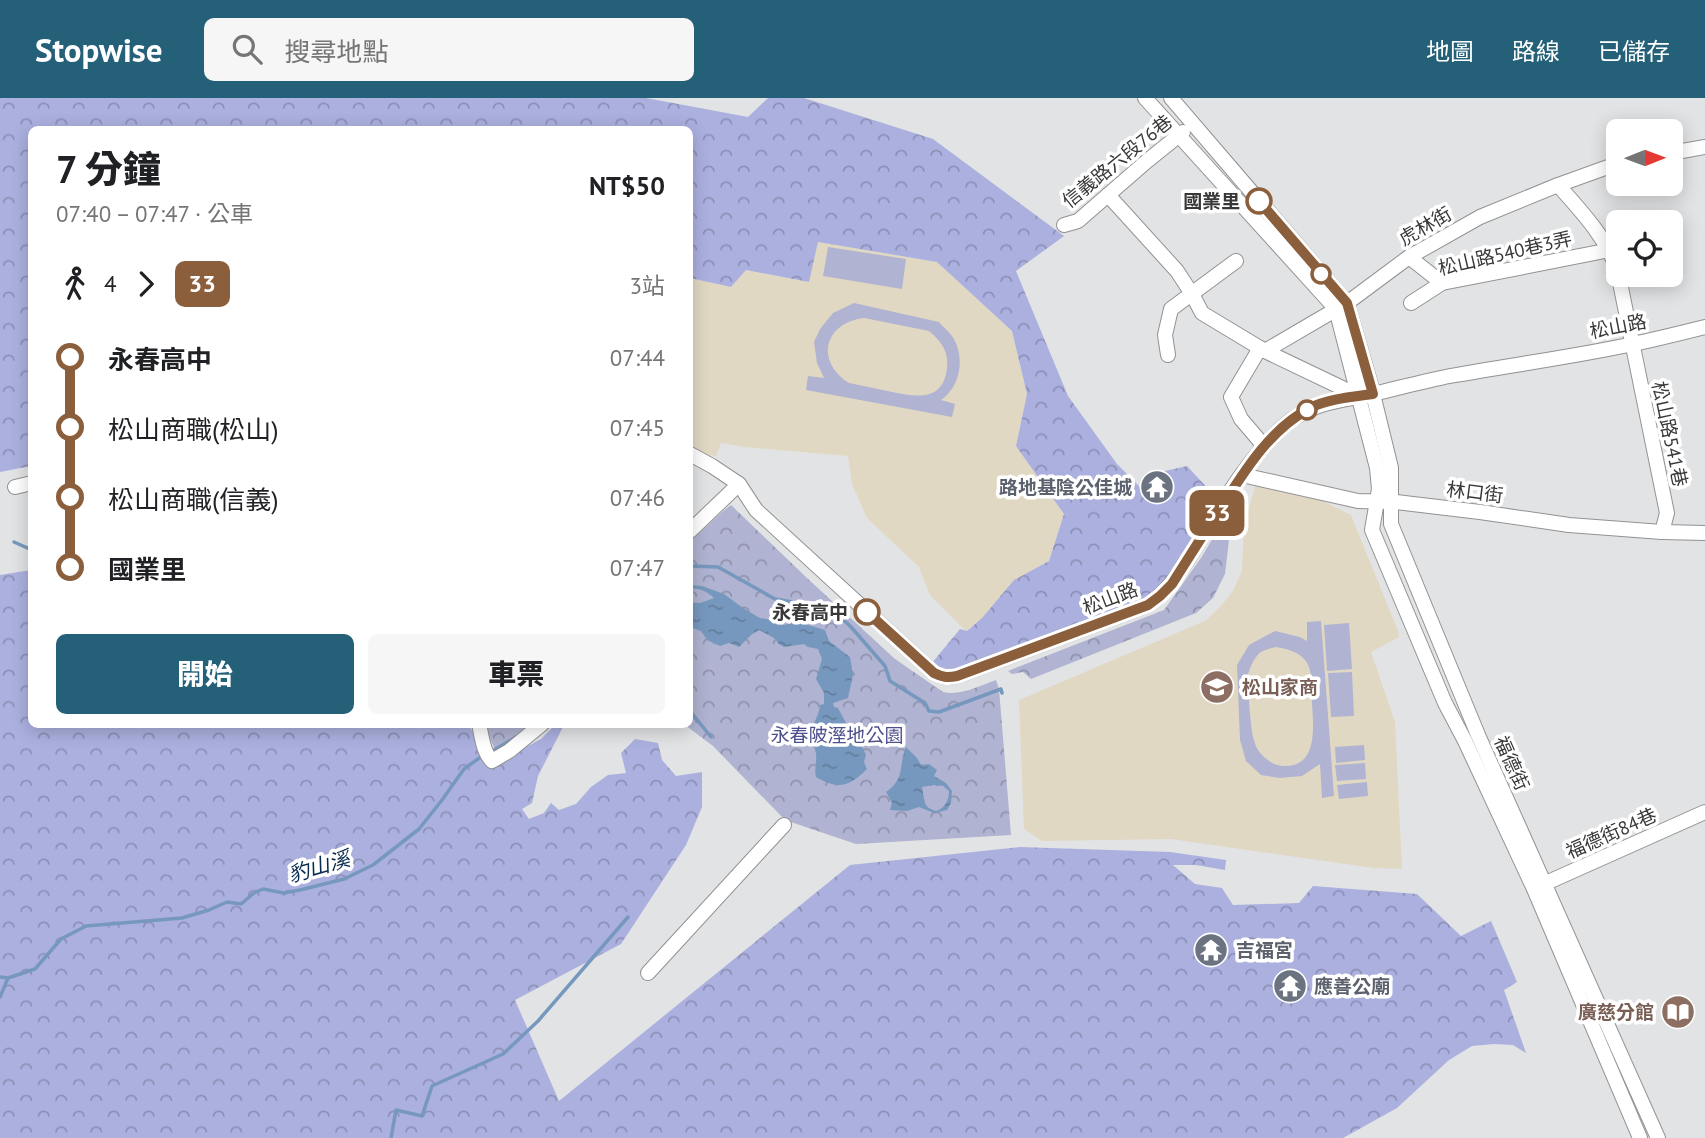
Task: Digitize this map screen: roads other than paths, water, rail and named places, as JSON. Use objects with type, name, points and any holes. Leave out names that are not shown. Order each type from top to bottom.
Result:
[{"type":"street","points":[[1145,98],[1341,306]]},
{"type":"street","points":[[1171,98],[1341,306]]},
{"type":"street","name":"信義路六段76巷","points":[[1064,225],[1077,221],[1193,125]]},
{"type":"street","points":[[1684,151],[1705,147]]},
{"type":"street","name":"虎林街","points":[[1263,350],[1341,306],[1409,257],[1480,217],[1606,168]]},
{"type":"street","name":"松山路541巷","points":[[1558,185],[1592,223],[1606,244]]},
{"type":"street","points":[[1108,195],[1177,271],[1202,313],[1263,350],[1366,395]]},
{"type":"street","name":"松山路540巷3弄","points":[[1411,303],[1442,283],[1606,251]]},
{"type":"street","points":[[1409,257],[1442,283]]},
{"type":"street","points":[[1168,355],[1165,335],[1171,309],[1236,261]]},
{"type":"street","name":"松山路541巷","points":[[1621,287],[1667,513],[1662,532]]},
{"type":"street","name":"福德街","points":[[1341,306],[1366,395],[1391,468],[1384,501],[1391,524],[1640,1138]]},
{"type":"street","name":"松山路","points":[[693,455],[739,484],[756,510],[934,673],[950,677],[1148,605],[1172,584],[1242,475],[1264,446],[1286,424],[1312,407],[1448,376],[1632,344],[1705,327]]},
{"type":"street","points":[[1263,350],[1231,397],[1241,419],[1264,446]]},
{"type":"street","name":"林口街","points":[[1242,475],[1358,501],[1384,501],[1569,525],[1705,533]]},
{"type":"street","points":[[15,487],[28,484]]},
{"type":"street","points":[[693,528],[739,484]]},
{"type":"street","points":[[480,728],[492,761],[537,728]]},
{"type":"street","name":"福德街84巷","points":[[1540,886],[1705,813]]},
{"type":"street","points":[[648,973],[784,825]]},
{"type":"street","name":"福德街","points":[[1540,886],[1658,1138]]},
{"type":"water","points":[[693,585],[724,594],[765,621],[783,625],[798,622],[825,630],[829,641],[850,657],[853,675],[848,698],[833,703],[866,755],[864,762],[867,769],[861,775],[843,785],[831,784],[816,777],[816,754],[811,732],[820,705],[824,704],[824,693],[816,679],[822,659],[818,649],[804,644],[784,647],[759,630],[739,647],[729,643],[720,646],[707,640],[701,631],[693,628],[693,602],[714,598],[693,589]]},
{"type":"water","points":[[906,747],[921,765],[929,764],[937,770],[934,776],[946,783],[952,791],[947,810],[934,813],[919,807],[907,811],[890,810],[892,803],[886,792],[899,777]],"holes":[[[942,785],[949,791],[946,803],[937,811],[926,806],[922,787]]]},
{"type":"waterway","points":[[14,542],[28,548]]},
{"type":"waterway","points":[[693,566],[718,567],[775,599],[834,611],[885,666],[890,681],[925,703],[929,711],[939,712],[1001,689],[1002,693]]},
{"type":"waterway","points":[[762,620],[778,623],[779,627]]},
{"type":"waterway","points":[[782,634],[789,641],[810,636],[826,639]]},
{"type":"waterway","name":"豹山溪","points":[[693,715],[711,737]]},
{"type":"waterway","name":"豹山溪","points":[[489,753],[516,737]]},
{"type":"waterway","name":"豹山溪","points":[[0,977],[8,978],[35,969],[61,939],[86,926],[182,918],[227,902],[241,904],[263,889],[284,893],[344,879],[373,865],[419,829],[464,769],[482,756]]},
{"type":"waterway","points":[[391,1138],[396,1110],[422,1116],[432,1086],[503,1054],[538,1021],[628,917]]},
{"type":"waterway","points":[[0,997],[8,978]]},
{"type":"place","name":"國業里","points":[[1259,201]]},
{"type":"place","name":"路地基陰公佳城","points":[[1157,487]]},
{"type":"place","name":"永春高中","points":[[867,612]]},
{"type":"place","name":"松山家商","points":[[1217,687]]},
{"type":"place","name":"吉福宮","points":[[1211,950]]},
{"type":"place","name":"應善公廟","points":[[1290,986]]},
{"type":"place","name":"廣慈分館","points":[[1678,1012]]},
{"type":"park label","name":"永春陂溼地公園","points":[[837,735]]}]
